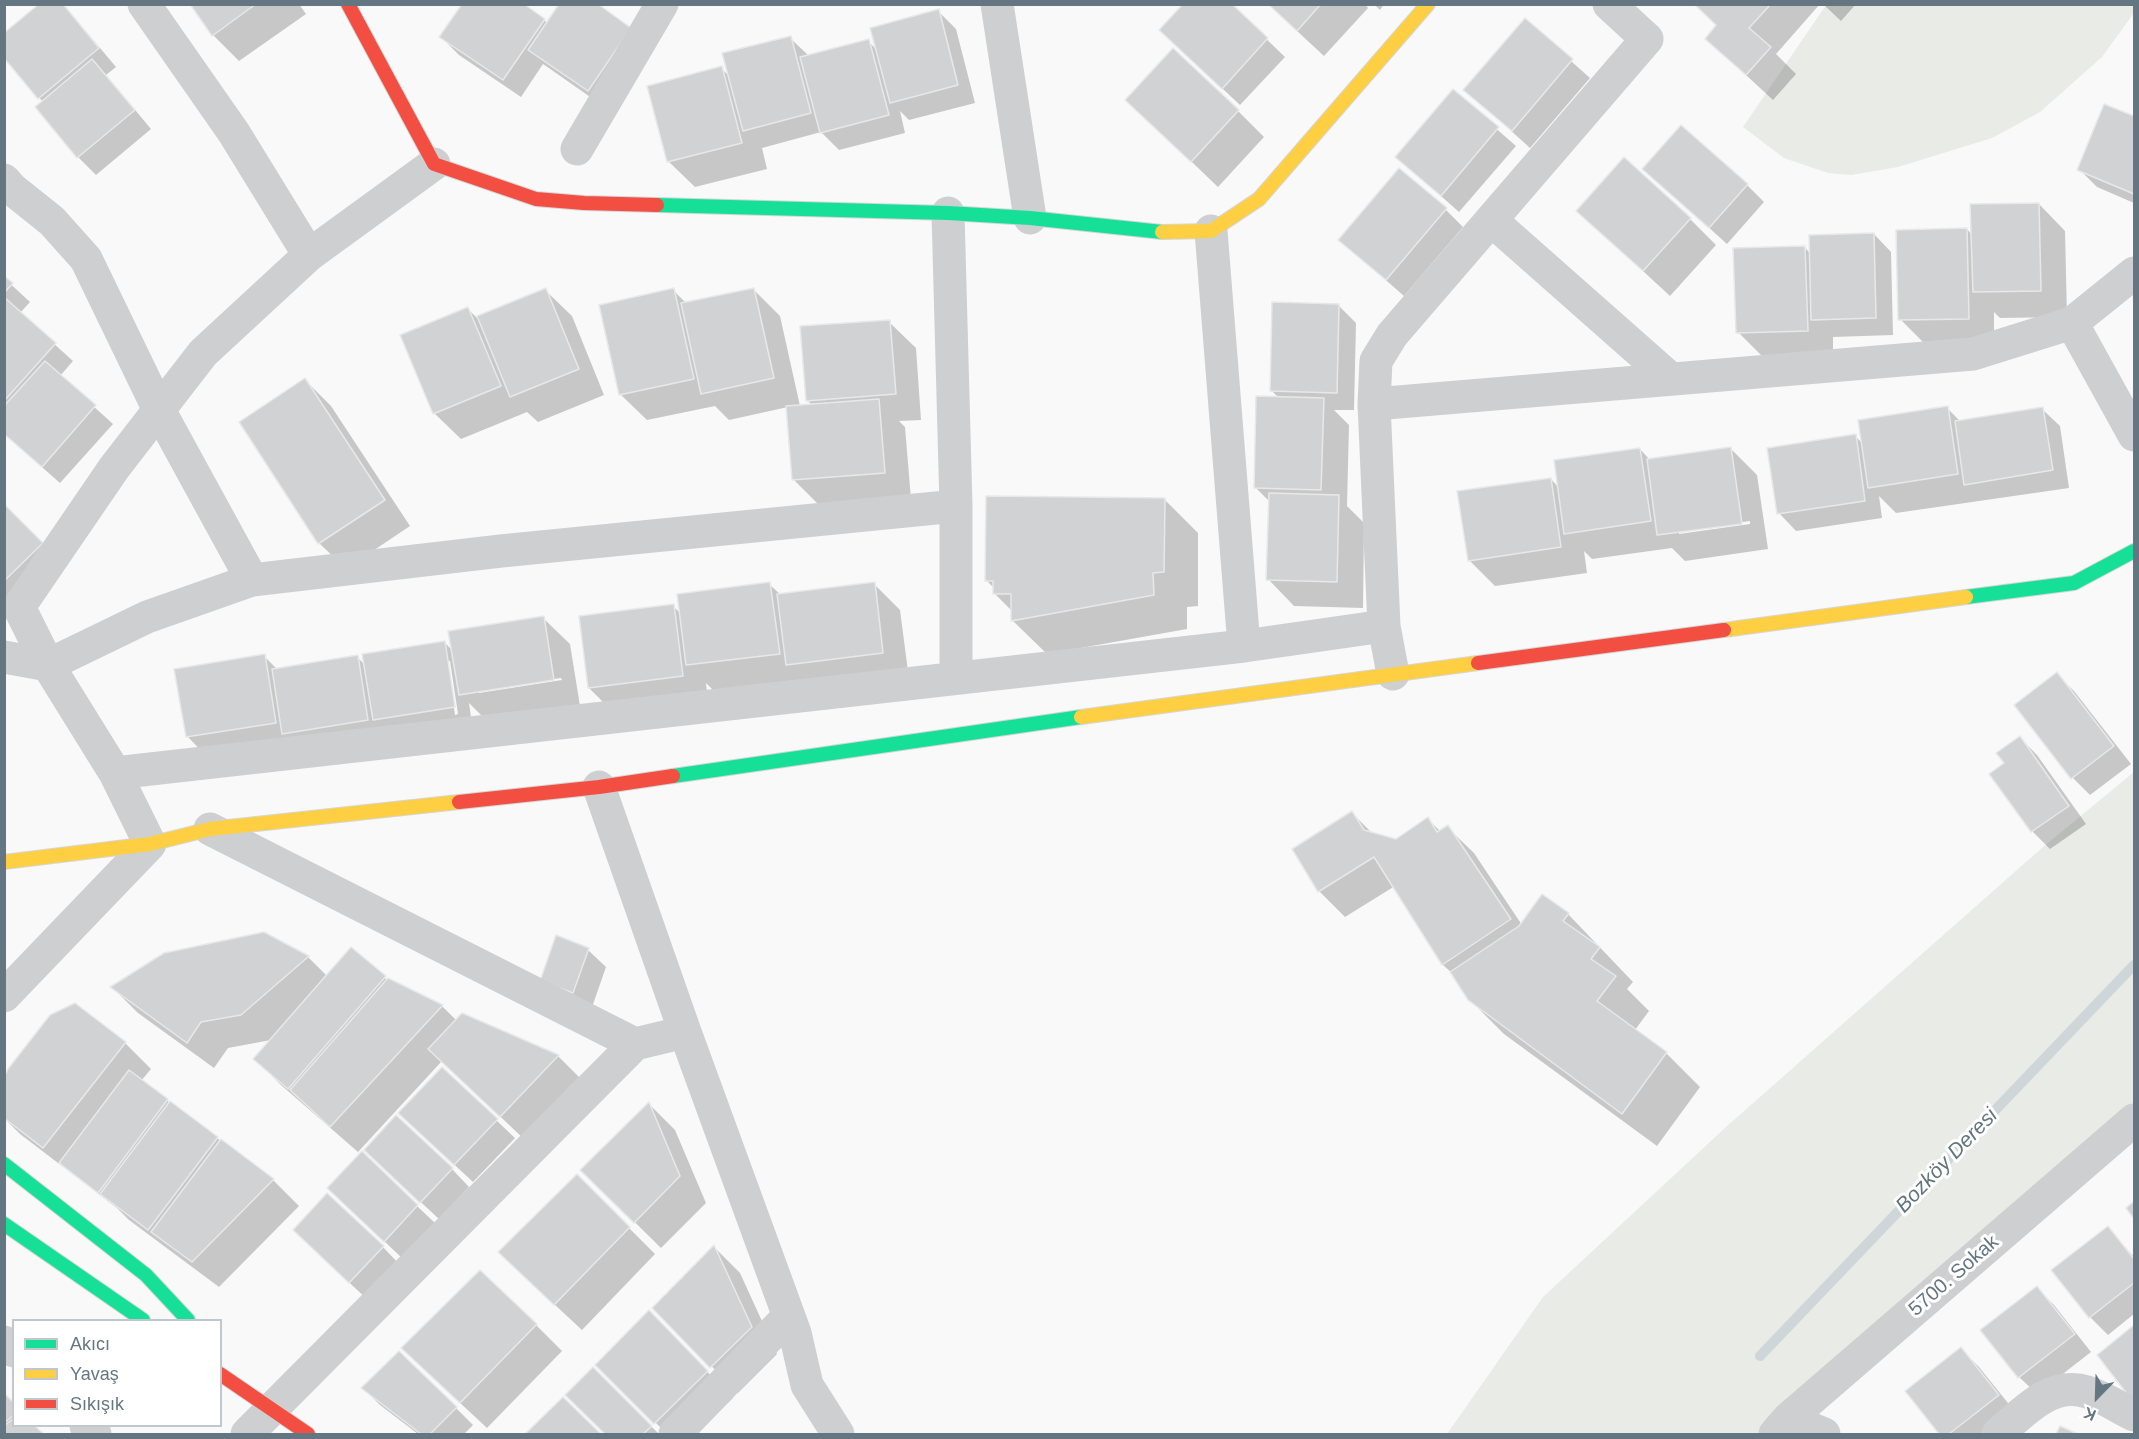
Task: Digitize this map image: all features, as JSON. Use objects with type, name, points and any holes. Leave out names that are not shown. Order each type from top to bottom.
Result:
[{"type":"street","points":[[144,4],[234,133],[309,255]]},
{"type":"street","points":[[348,4],[434,164],[536,199],[584,204],[948,213],[1030,218],[1171,233],[1211,231],[1259,199],[1428,4]]},
{"type":"street","points":[[577,149],[663,4]]},
{"type":"street","points":[[997,4],[1030,218]]},
{"type":"street","points":[[1393,674],[1384,626],[1374,404],[1376,361],[1392,335],[1647,39],[1609,4]]},
{"type":"street","points":[[150,844],[115,773],[48,665],[19,607],[114,468],[203,353],[309,255],[434,164]]},
{"type":"street","points":[[4,180],[52,220],[86,259],[159,410],[252,580]]},
{"type":"street","points":[[948,213],[956,506],[956,677]]},
{"type":"street","points":[[1491,220],[1671,380]]},
{"type":"street","points":[[1211,231],[1244,646]]},
{"type":"street","points":[[1374,404],[1973,354],[2072,323],[2134,273]]},
{"type":"street","points":[[2072,323],[2134,435]]},
{"type":"street","points":[[4,657],[48,665],[147,617],[252,580],[501,551],[956,506]]},
{"type":"street","points":[[4,862],[150,844],[210,829],[599,787],[1393,674],[2074,583],[2134,552]]},
{"type":"street","points":[[115,773],[1244,646],[1384,626]]},
{"type":"street","points":[[599,787],[685,1032],[795,1333],[807,1385],[838,1434]]},
{"type":"street","points":[[210,829],[635,1044]]},
{"type":"street","points":[[4,996],[150,844]]},
{"type":"street","points":[[247,1434],[273,1411],[635,1044],[685,1032]]},
{"type":"street","name":"5700. Sokak","points":[[1782,1427],[2134,1120]]},
{"type":"street","points":[[4,1164],[146,1275],[187,1319]]},
{"type":"street","points":[[4,1224],[142,1319]]},
{"type":"street","points":[[675,1434],[788,1317]]},
{"type":"street","points":[[224,1369],[273,1411],[308,1434]]},
{"type":"street","points":[[1998,1434],[2041,1397],[2066,1389],[2087,1392],[2134,1415]]},
{"type":"street","points":[[1782,1427],[1824,1434]]},
{"type":"shaded area","points":[[2134,4],[2134,13],[2102,57],[2040,112],[1992,138],[1898,167],[1851,175],[1828,173],[1784,158],[1743,127],[1826,5]]},
{"type":"shaded area","points":[[2134,772],[2134,1113],[1766,1434],[1447,1434],[1543,1297],[1726,1127],[2043,847]]},
{"type":"building","points":[[39,4],[63,4],[99,48],[38,99],[4,58],[4,33]]},
{"type":"building","points":[[190,4],[256,4],[212,36]]},
{"type":"building","points":[[462,4],[524,4],[545,19],[503,80],[439,37]]},
{"type":"building","points":[[559,4],[598,4],[631,28],[588,91],[528,50]]},
{"type":"building","points":[[1183,4],[1232,4],[1268,38],[1222,89],[1159,30]]},
{"type":"building","points":[[1268,4],[1321,4],[1297,31]]},
{"type":"building","points":[[1694,4],[1771,4],[1749,28],[1771,47],[1746,75],[1705,39],[1716,25]]},
{"type":"building","points":[[939,9],[958,85],[890,103],[870,28]]},
{"type":"building","points":[[1525,18],[1573,59],[1512,131],[1463,90]]},
{"type":"building","points":[[791,36],[811,113],[743,131],[722,53]]},
{"type":"building","points":[[869,39],[889,115],[820,133],[800,57]]},
{"type":"building","points":[[1173,48],[1239,110],[1191,162],[1125,100]]},
{"type":"building","points":[[92,59],[135,110],[77,158],[35,107]]},
{"type":"building","points":[[722,66],[742,143],[667,162],[647,86]]},
{"type":"building","points":[[1453,89],[1499,127],[1441,196],[1395,157]]},
{"type":"building","points":[[2104,104],[2134,116],[2134,194],[2077,170]]},
{"type":"building","points":[[1681,125],[1748,184],[1709,228],[1642,169]]},
{"type":"building","points":[[1624,157],[1691,218],[1643,271],[1576,211]]},
{"type":"building","points":[[1399,168],[1447,208],[1386,280],[1338,240]]},
{"type":"building","points":[[2039,203],[2041,291],[1973,292],[1970,204]]},
{"type":"building","points":[[1967,228],[1969,319],[1898,320],[1896,230]]},
{"type":"building","points":[[1874,233],[1876,318],[1811,320],[1809,235]]},
{"type":"building","points":[[1805,246],[1808,331],[1736,333],[1733,248]]},
{"type":"building","points":[[4,276],[13,283],[4,293]]},
{"type":"building","points":[[546,288],[579,369],[510,397],[477,316]]},
{"type":"building","points":[[674,288],[694,379],[619,395],[599,305]]},
{"type":"building","points":[[754,288],[774,378],[701,394],[681,303]]},
{"type":"building","points":[[4,298],[56,343],[4,401]]},
{"type":"building","points":[[1272,302],[1339,304],[1337,393],[1270,391]]},
{"type":"building","points":[[468,307],[501,386],[433,414],[400,335]]},
{"type":"building","points":[[890,320],[896,394],[806,401],[800,326]]},
{"type":"building","points":[[45,361],[96,405],[42,467],[4,434],[4,406]]},
{"type":"building","points":[[305,378],[385,500],[318,544],[239,422]]},
{"type":"building","points":[[1256,396],[1324,398],[1321,490],[1254,488]]},
{"type":"building","points":[[879,399],[885,473],[792,480],[786,406]]},
{"type":"building","points":[[1948,406],[1958,474],[1868,488],[1858,420]]},
{"type":"building","points":[[2043,407],[2053,470],[1964,485],[1955,421]]},
{"type":"building","points":[[1856,434],[1865,501],[1777,514],[1767,448]]},
{"type":"building","points":[[1731,447],[1742,524],[1657,535],[1647,459]]},
{"type":"building","points":[[1640,448],[1651,521],[1564,534],[1554,460]]},
{"type":"building","points":[[1551,478],[1561,547],[1468,561],[1457,491]]},
{"type":"building","points":[[1269,493],[1339,495],[1337,582],[1266,580]]},
{"type":"building","points":[[986,496],[1165,498],[1164,572],[1153,573],[1154,595],[1011,621],[1011,594],[993,594],[993,581],[985,581]]},
{"type":"building","points":[[4,504],[43,543],[4,581]]},
{"type":"building","points":[[770,582],[780,654],[686,665],[677,594]]},
{"type":"building","points":[[875,582],[883,653],[786,665],[777,594]]},
{"type":"building","points":[[674,604],[683,676],[588,688],[579,616]]},
{"type":"building","points":[[544,616],[554,680],[459,695],[448,631]]},
{"type":"building","points":[[445,641],[455,707],[373,720],[362,654]]},
{"type":"building","points":[[265,654],[276,723],[186,737],[174,669]]},
{"type":"building","points":[[358,655],[368,720],[282,734],[272,669]]},
{"type":"building","points":[[2057,672],[2114,746],[2071,779],[2014,705]]},
{"type":"building","points":[[2020,736],[2069,806],[2031,832],[1989,774],[2004,763],[1996,753]]},
{"type":"building","points":[[1352,811],[1364,830],[1396,839],[1428,817],[1437,832],[1448,825],[1511,919],[1442,965],[1374,857],[1318,892],[1292,849]]},
{"type":"building","points":[[1542,894],[1569,913],[1563,921],[1600,947],[1591,959],[1616,976],[1597,1001],[1667,1052],[1622,1114],[1468,1000],[1450,972],[1519,926]]},
{"type":"building","points":[[264,932],[309,956],[241,1015],[201,1022],[187,1043],[110,987],[164,953]]},
{"type":"building","points":[[556,935],[589,948],[573,993],[540,981]]},
{"type":"building","points":[[351,947],[386,976],[288,1089],[253,1059]]},
{"type":"building","points":[[388,978],[443,1005],[330,1127],[290,1090]]},
{"type":"building","points":[[75,1003],[126,1042],[43,1148],[4,1118],[4,1078],[8,1069],[50,1015]]},
{"type":"building","points":[[462,1013],[559,1055],[500,1117],[428,1049]]},
{"type":"building","points":[[442,1067],[498,1119],[454,1165],[398,1113]]},
{"type":"building","points":[[129,1070],[168,1099],[98,1193],[59,1163]]},
{"type":"building","points":[[170,1101],[218,1137],[148,1230],[100,1194]]},
{"type":"building","points":[[649,1102],[680,1176],[634,1223],[580,1170]]},
{"type":"building","points":[[396,1115],[453,1168],[420,1203],[364,1150]]},
{"type":"building","points":[[221,1139],[274,1179],[192,1262],[151,1232]]},
{"type":"building","points":[[362,1151],[418,1205],[384,1242],[327,1188]]},
{"type":"building","points":[[577,1174],[630,1227],[554,1305],[498,1252]]},
{"type":"building","points":[[327,1193],[384,1246],[349,1283],[293,1230]]},
{"type":"building","points":[[2134,1201],[2134,1219],[2126,1208]]},
{"type":"building","points":[[2108,1226],[2134,1259],[2134,1283],[2089,1318],[2051,1270]]},
{"type":"building","points":[[714,1245],[752,1327],[710,1368],[652,1308]]},
{"type":"building","points":[[480,1270],[537,1324],[460,1403],[401,1348]]},
{"type":"building","points":[[2037,1286],[2075,1334],[2018,1378],[1980,1330]]},
{"type":"building","points":[[649,1310],[708,1371],[654,1424],[595,1365]]},
{"type":"building","points":[[2134,1325],[2134,1403],[2097,1355]]},
{"type":"building","points":[[1961,1347],[1999,1395],[1949,1434],[1939,1434],[1905,1391]]},
{"type":"building","points":[[399,1351],[457,1407],[430,1434],[421,1434],[361,1388]]},
{"type":"building","points":[[593,1367],[652,1426],[643,1434],[605,1434],[565,1395]]},
{"type":"building","points":[[4,1393],[12,1401],[12,1417],[4,1423]]},
{"type":"building","points":[[563,1397],[601,1434],[525,1434]]},
{"type":"building","points":[[12,1420],[12,1427],[36,1427],[44,1434],[4,1434],[4,1426]]},
{"type":"building","points":[[2060,1426],[2078,1434],[2056,1434]]},
{"type":"waterway","name":"Bozköy Deresi","points":[[1760,1356],[2134,965]]},
{"type":"traffic: fast","points":[[657,205],[948,213],[1030,218],[1162,232]]},
{"type":"traffic: fast","points":[[1966,597],[2074,583],[2134,551]]},
{"type":"traffic: fast","points":[[673,776],[1081,717]]},
{"type":"traffic: fast","points":[[4,1164],[146,1275],[187,1319]]},
{"type":"traffic: fast","points":[[4,1224],[142,1319]]},
{"type":"traffic: slow","points":[[1162,232],[1211,231],[1259,199],[1428,4]]},
{"type":"traffic: slow","points":[[1724,630],[1966,597]]},
{"type":"traffic: slow","points":[[1081,717],[1478,663]]},
{"type":"traffic: slow","points":[[4,862],[150,844],[210,829],[459,802]]},
{"type":"traffic: jam","points":[[348,4],[434,164],[536,199],[657,205]]},
{"type":"traffic: jam","points":[[1478,663],[1724,630]]},
{"type":"traffic: jam","points":[[459,802],[599,787],[673,776]]},
{"type":"traffic: jam","points":[[222,1375],[308,1434]]}]
